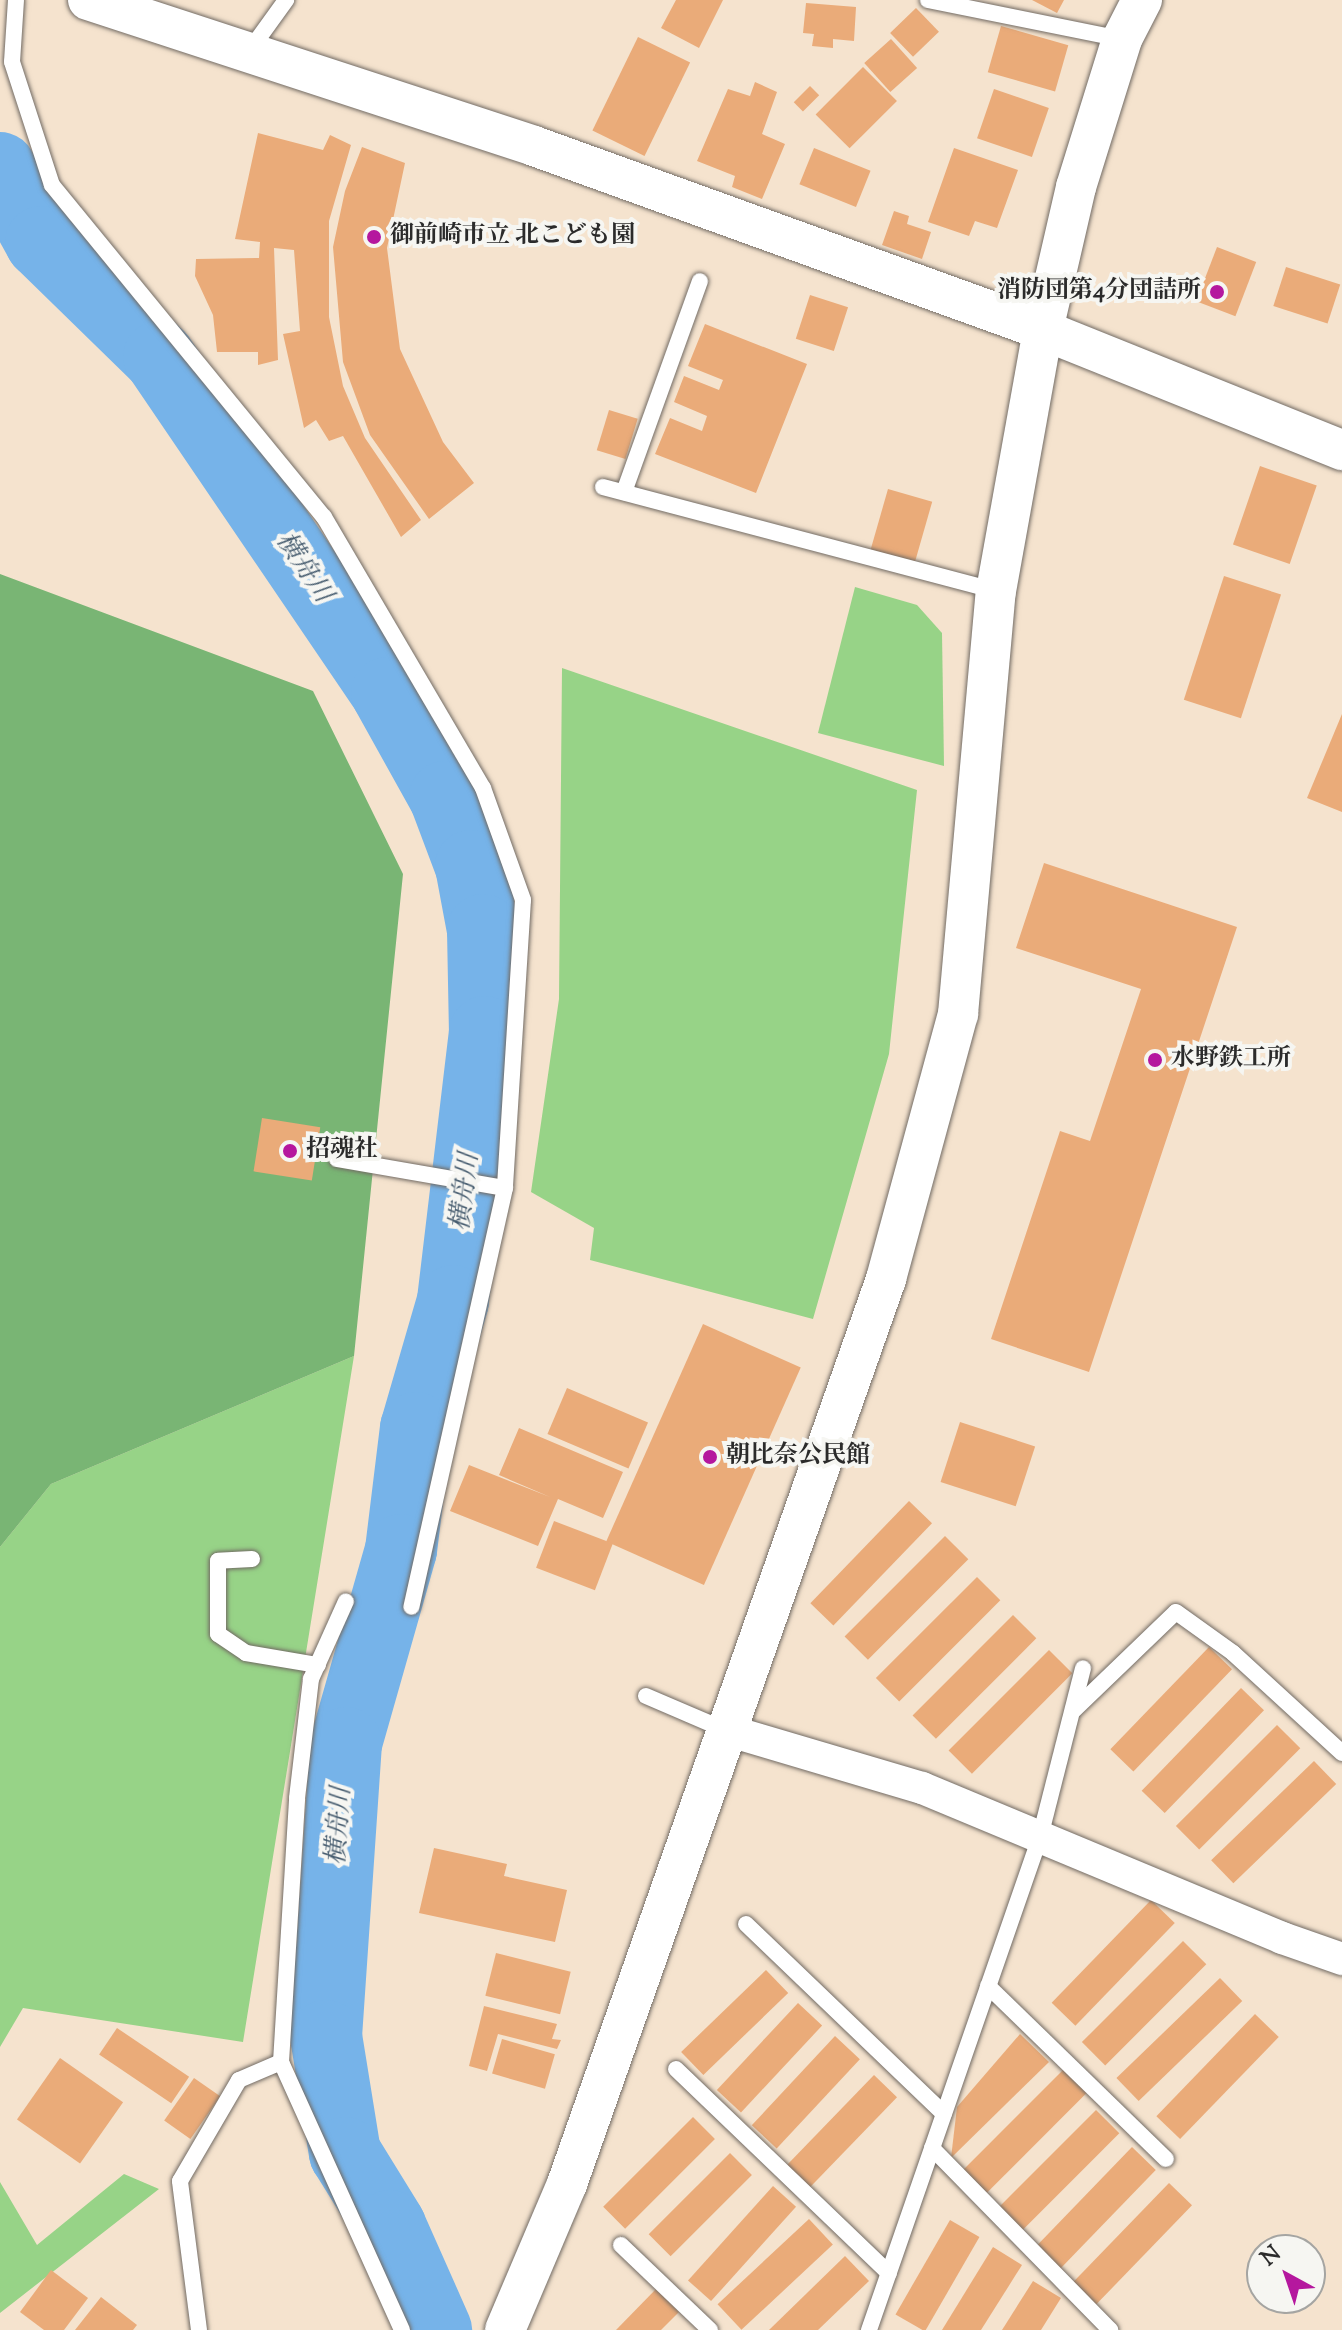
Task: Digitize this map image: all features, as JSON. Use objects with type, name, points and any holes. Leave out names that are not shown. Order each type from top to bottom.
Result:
[{"type":"street","points":[[88,0],[250,50],[534,146],[1043,330],[1342,450]]},
{"type":"street","points":[[505,2330],[567,2184],[723,1729],[886,1279],[958,1014],[996,591],[1043,330],[1076,187],[1122,39],[1142,0]]},
{"type":"street","points":[[723,1729],[922,1788],[1342,1959]]},
{"type":"lane","points":[[16,0],[12,62],[52,185],[324,517],[483,788],[523,900],[505,1188],[411,1607]]},
{"type":"lane","points":[[250,50],[286,0]]},
{"type":"lane","points":[[928,0],[1122,39]]},
{"type":"lane","points":[[624,492],[700,281]]},
{"type":"lane","points":[[603,487],[996,591]]},
{"type":"lane","points":[[337,1159],[505,1188]]},
{"type":"lane","points":[[252,1559],[218,1561],[218,1634],[246,1653],[318,1665]]},
{"type":"lane","points":[[346,1601],[318,1665],[297,1798],[281,2062],[402,2330]]},
{"type":"lane","points":[[1073,1711],[1176,1612],[1233,1653],[1342,1753]]},
{"type":"lane","points":[[875,2327],[889,2273],[1040,1837],[1083,1668]]},
{"type":"lane","points":[[646,1696],[723,1729]]},
{"type":"lane","points":[[746,1924],[944,2114]]},
{"type":"lane","points":[[988,1986],[1166,2159]]},
{"type":"lane","points":[[199,2330],[180,2181],[239,2080],[281,2062]]},
{"type":"lane","points":[[676,2069],[889,2273]]},
{"type":"lane","points":[[932,2148],[1110,2330]]},
{"type":"lane","points":[[621,2245],[710,2330]]},
{"type":"green space","points":[[0,574],[313,691],[403,874],[354,1356],[51,1484],[0,1547]]},
{"type":"green space","points":[[855,587],[917,605],[942,633],[944,766],[818,733]]},
{"type":"green space","points":[[562,668],[917,790],[889,1054],[813,1319],[590,1260],[594,1228],[531,1192],[559,999]]},
{"type":"green space","points":[[354,1356],[243,2042],[23,2008],[0,2047],[0,1547],[51,1484]]},
{"type":"green space","points":[[124,2174],[159,2189],[0,2313],[0,2182],[37,2245]]},
{"type":"building","points":[[676,0],[723,0],[699,48],[661,28]]},
{"type":"building","points":[[1032,0],[1064,0],[1057,13]]},
{"type":"building","points":[[806,3],[856,7],[854,41],[833,39],[833,48],[812,46],[814,34],[803,33]]},
{"type":"building","points":[[916,8],[939,32],[913,57],[890,33]]},
{"type":"building","points":[[1001,26],[1068,45],[1055,91],[988,72]]},
{"type":"building","points":[[638,37],[690,62],[645,156],[592,130]]},
{"type":"building","points":[[891,39],[917,68],[890,92],[864,63]]},
{"type":"building","points":[[863,67],[897,101],[850,148],[816,114]]},
{"type":"building","points":[[755,82],[777,92],[762,134],[785,144],[762,199],[732,187],[735,176],[697,161],[728,89],[750,96]]},
{"type":"building","points":[[810,86],[819,95],[803,111],[794,102]]},
{"type":"building","points":[[994,89],[1049,108],[1032,157],[977,138]]},
{"type":"building","points":[[258,133],[323,150],[330,135],[351,145],[329,221],[329,317],[343,386],[365,438],[421,520],[401,537],[343,436],[329,441],[316,420],[304,428],[283,334],[300,331],[294,250],[274,248],[278,360],[258,365],[258,352],[217,352],[213,315],[195,276],[196,259],[259,258],[260,242],[235,239]]},
{"type":"building","points":[[362,147],[405,163],[387,248],[400,349],[443,442],[474,483],[429,519],[370,435],[343,362],[333,247],[345,191]]},
{"type":"building","points":[[814,148],[871,171],[856,207],[799,184]]},
{"type":"building","points":[[954,148],[1018,170],[997,228],[975,221],[969,236],[928,222]]},
{"type":"building","points":[[894,211],[909,216],[907,224],[931,232],[922,259],[882,245]]},
{"type":"building","points":[[1217,247],[1256,262],[1235,316],[1196,301]]},
{"type":"building","points":[[1286,267],[1340,285],[1328,324],[1273,306]]},
{"type":"building","points":[[810,295],[848,307],[834,351],[796,339]]},
{"type":"building","points":[[705,324],[807,364],[756,493],[655,454],[670,418],[702,431],[707,416],[674,402],[684,376],[719,390],[723,380],[688,366]]},
{"type":"building","points":[[609,410],[638,419],[625,459],[597,450]]},
{"type":"building","points":[[1260,466],[1317,486],[1290,564],[1233,544]]},
{"type":"building","points":[[888,489],[932,502],[914,564],[870,551]]},
{"type":"building","points":[[1224,576],[1281,595],[1241,718],[1184,700]]},
{"type":"building","points":[[1342,714],[1342,812],[1307,798]]},
{"type":"building","name":"水野鉄工所","points":[[1044,863],[1237,927],[1089,1372],[991,1339],[1060,1131],[1090,1141],[1141,989],[1016,948]]},
{"type":"building","points":[[262,1118],[320,1127],[312,1181],[254,1171]]},
{"type":"building","name":"朝比奈公民館","points":[[703,1324],[801,1368],[704,1585],[606,1541]]},
{"type":"building","points":[[567,1388],[648,1422],[628,1468],[547,1434]]},
{"type":"building","points":[[960,1422],[1035,1446],[1016,1506],[941,1482]]},
{"type":"building","points":[[519,1428],[623,1472],[603,1518],[558,1499],[538,1546],[450,1511],[469,1465],[550,1497],[499,1475]]},
{"type":"building","points":[[909,1501],[932,1523],[833,1625],[810,1603]]},
{"type":"building","points":[[554,1521],[613,1544],[595,1590],[536,1568]]},
{"type":"building","points":[[945,1536],[968,1559],[868,1660],[845,1636]]},
{"type":"building","points":[[977,1577],[1000,1600],[899,1701],[876,1678]]},
{"type":"building","points":[[1013,1615],[1036,1638],[936,1739],[913,1715]]},
{"type":"building","points":[[1209,1647],[1232,1669],[1133,1771],[1110,1749]]},
{"type":"building","points":[[1049,1650],[1072,1673],[972,1774],[949,1750]]},
{"type":"building","points":[[1241,1688],[1264,1710],[1165,1813],[1142,1791]]},
{"type":"building","points":[[1277,1725],[1300,1748],[1199,1849],[1176,1826]]},
{"type":"building","points":[[1314,1761],[1336,1784],[1233,1883],[1211,1860]]},
{"type":"building","points":[[434,1848],[507,1864],[504,1876],[567,1890],[555,1942],[419,1913]]},
{"type":"building","points":[[1151,1900],[1175,1923],[1075,2026],[1052,2003]]},
{"type":"building","points":[[1183,1941],[1206,1964],[1105,2065],[1082,2042]]},
{"type":"building","points":[[496,1953],[571,1972],[560,2014],[485,1996]]},
{"type":"building","points":[[766,1970],[788,1993],[703,2075],[681,2052]]},
{"type":"building","points":[[1220,1978],[1242,2001],[1139,2101],[1116,2078]]},
{"type":"building","points":[[798,2003],[822,2026],[741,2113],[717,2090]]},
{"type":"building","points":[[484,2006],[557,2024],[552,2039],[561,2040],[557,2049],[498,2034],[487,2071],[469,2066]]},
{"type":"building","points":[[1255,2014],[1279,2037],[1180,2139],[1156,2116]]},
{"type":"building","points":[[117,2028],[189,2077],[171,2103],[99,2055]]},
{"type":"building","points":[[1020,2034],[1049,2062],[951,2158],[957,2107]]},
{"type":"building","points":[[835,2036],[860,2059],[777,2148],[752,2125]]},
{"type":"building","points":[[502,2039],[555,2054],[545,2089],[492,2074]]},
{"type":"building","points":[[60,2058],[123,2102],[80,2164],[17,2119]]},
{"type":"building","points":[[1064,2069],[1087,2092],[987,2193],[964,2169]]},
{"type":"building","points":[[874,2075],[897,2097],[809,2189],[786,2166]]},
{"type":"building","points":[[194,2078],[220,2096],[190,2139],[164,2121]]},
{"type":"building","points":[[1096,2110],[1119,2133],[1019,2234],[996,2210]]},
{"type":"building","points":[[693,2117],[715,2139],[625,2229],[603,2207]]},
{"type":"building","points":[[1132,2147],[1156,2170],[1057,2272],[1033,2249]]},
{"type":"building","points":[[730,2153],[752,2175],[671,2256],[649,2234]]},
{"type":"building","points":[[1169,2183],[1192,2205],[1093,2308],[1070,2286]]},
{"type":"building","points":[[773,2186],[796,2207],[711,2301],[688,2280]]},
{"type":"building","points":[[809,2219],[833,2245],[741,2330],[718,2304]]},
{"type":"building","points":[[950,2220],[979,2237],[926,2330],[895,2314]]},
{"type":"building","points":[[993,2247],[1022,2265],[981,2330],[942,2330]]},
{"type":"building","points":[[845,2256],[869,2281],[818,2330],[769,2330]]},
{"type":"building","points":[[51,2270],[88,2298],[64,2330],[44,2330],[20,2312]]},
{"type":"building","points":[[1033,2281],[1061,2298],[1041,2330],[1002,2330]]},
{"type":"building","points":[[656,2289],[679,2312],[661,2330],[616,2330]]},
{"type":"building","points":[[101,2297],[137,2325],[133,2330],[75,2330]]},
{"type":"waterway","name":"横舟川","points":[[0,168],[41,242],[159,357],[387,693],[445,797],[471,866],[483,930],[485,1032],[453,1301],[416,1428],[401,1550],[346,1743],[326,2036],[345,2153],[390,2226],[436,2330]]},
{"type":"place","name":"御前崎市立 北こども園","points":[[374,237]]},
{"type":"place","name":"消防団第4分団詰所","points":[[1217,292]]},
{"type":"place","name":"水野鉄工所","points":[[1155,1060]]},
{"type":"place","name":"招魂社","points":[[290,1151]]},
{"type":"place","name":"朝比奈公民館","points":[[710,1457]]}]
